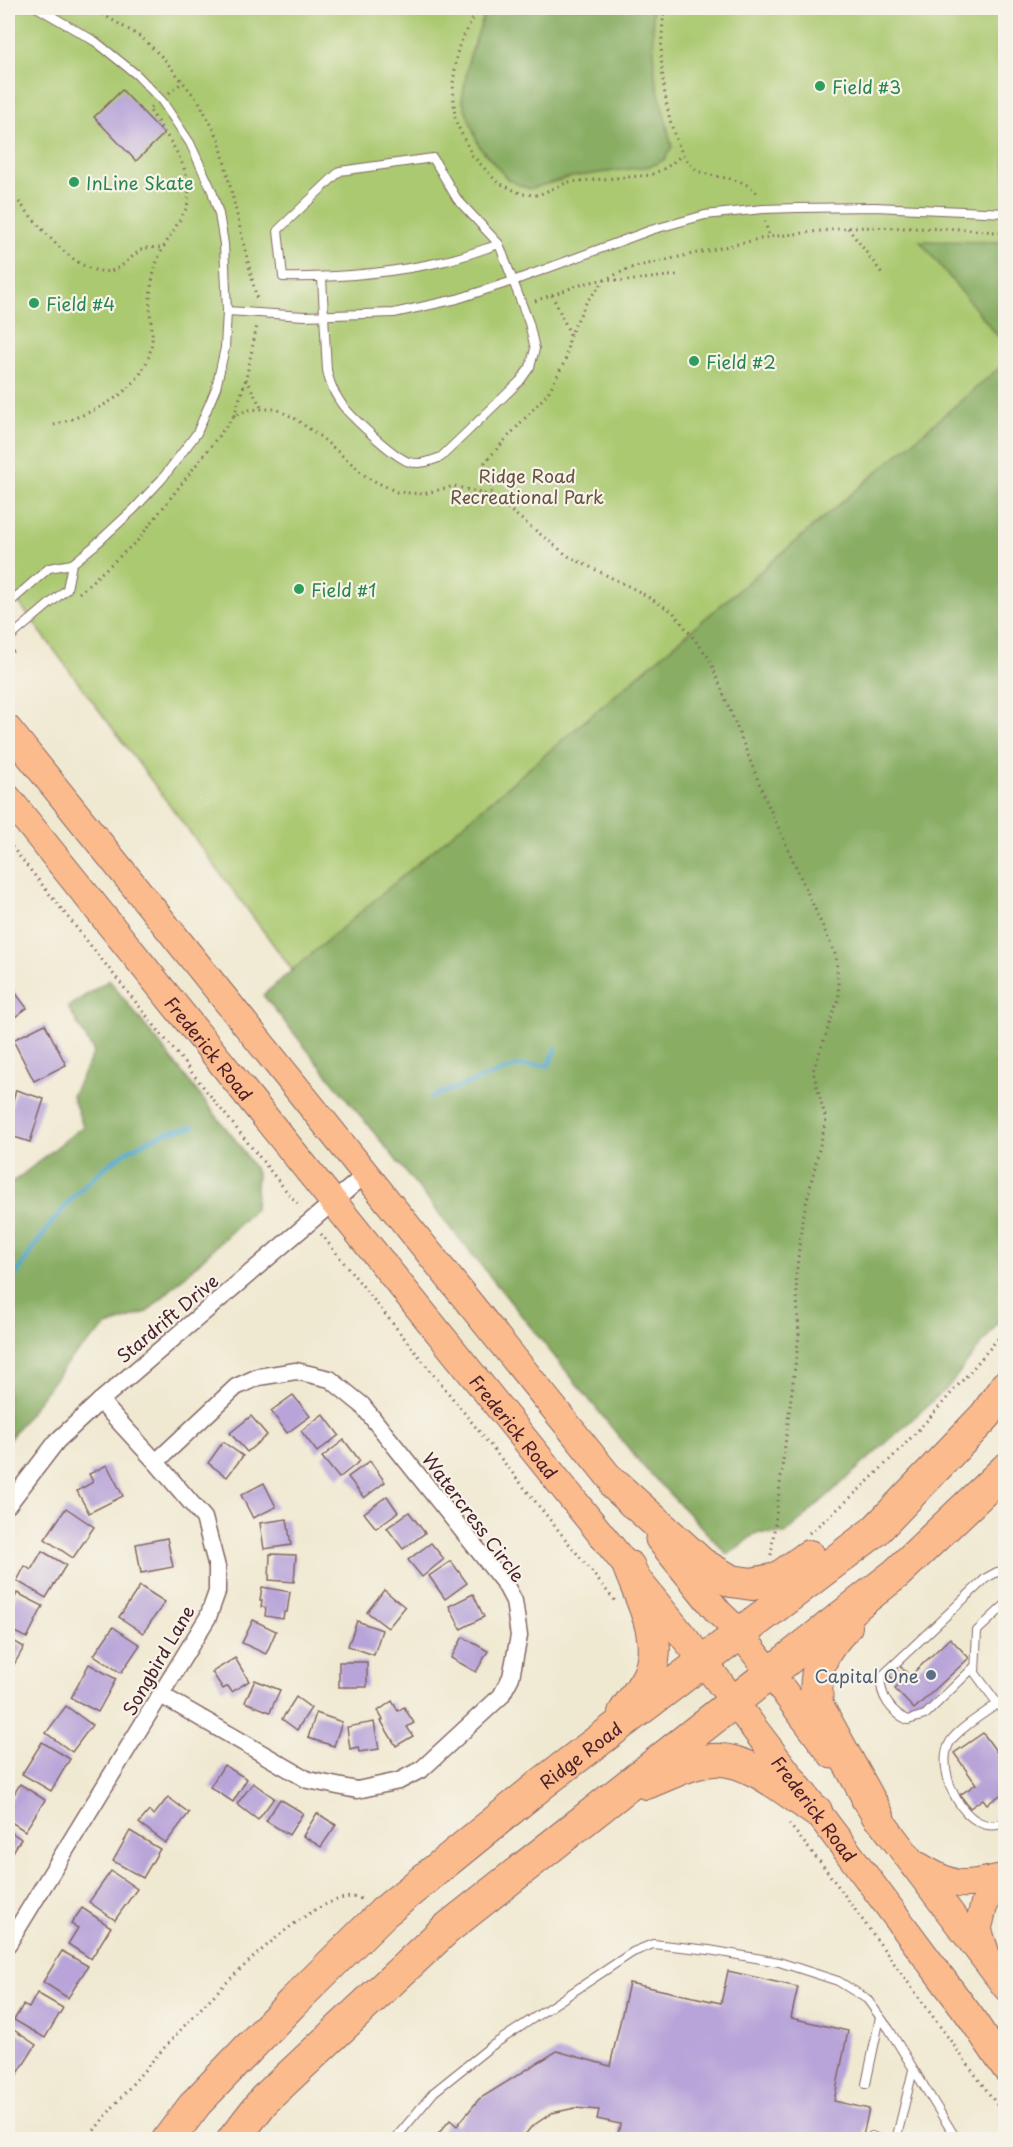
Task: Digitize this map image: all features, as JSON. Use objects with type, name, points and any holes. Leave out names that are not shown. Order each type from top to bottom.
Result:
[{"type":"highway","name":"Ridge Road","points":[[168,2139],[196,2103],[383,1913],[544,1782],[875,1531],[986,1415],[1005,1386]]},
{"type":"highway","points":[[617,1486],[702,1564],[731,1581],[752,1584],[777,1579],[940,1464]]},
{"type":"highway","points":[[878,1816],[817,1705],[818,1667],[828,1644],[897,1573],[1005,1469]]},
{"type":"highway","points":[[608,1734],[649,1674],[655,1653],[652,1629],[628,1567]]},
{"type":"highway","points":[[232,2139],[264,2100],[445,1930],[897,1573]]},
{"type":"highway","points":[[618,1794],[701,1763],[712,1760],[730,1760],[758,1773],[816,1811]]},
{"type":"main road","points":[[8,729],[719,1613],[740,1633],[771,1672],[998,1978]]},
{"type":"main road","name":"Frederick Road","points":[[8,798],[704,1662],[970,2016],[1005,2069]]},
{"type":"main road","points":[[911,1860],[941,1879],[955,1884],[970,1885],[1003,1876]]},
{"type":"main road","points":[[998,1978],[978,1929],[984,1905],[1003,1876]]},
{"type":"street","name":"Stardrift Drive","points":[[8,1505],[57,1441],[100,1401],[366,1174]]},
{"type":"street","name":"Watercress Circle","points":[[156,1462],[236,1387],[258,1377],[296,1371],[330,1379],[362,1405],[505,1584],[514,1601],[519,1636],[511,1677],[501,1696],[422,1769],[399,1780],[357,1790],[308,1780],[161,1695]]},
{"type":"street","name":"Songbird Lane","points":[[8,1944],[208,1617],[217,1592],[217,1567],[204,1518],[100,1401]]},
{"type":"lane","points":[[8,604],[49,568],[72,564],[134,510],[162,479],[197,433],[216,388],[225,348],[227,311],[225,254],[219,214],[212,191],[190,143],[162,101],[137,75],[96,42],[49,10],[38,8]]},
{"type":"lane","points":[[322,278],[327,370],[330,384],[339,402],[394,454],[408,461],[424,464],[441,457],[520,381],[530,367],[536,350],[533,334],[499,244],[472,213],[456,199],[433,158],[340,171],[278,230],[282,277],[322,278],[360,275],[447,260],[499,244]]},
{"type":"lane","points":[[227,311],[324,315],[394,313],[457,299],[513,281],[651,230],[705,215],[763,208],[875,207],[1005,213]]},
{"type":"lane","points":[[8,639],[67,589],[72,564]]},
{"type":"lane","points":[[975,1666],[925,1715],[908,1720],[899,1716],[890,1705],[880,1684],[881,1677],[986,1578],[997,1572],[1005,1571]]},
{"type":"lane","points":[[1005,1604],[977,1631],[975,1666],[975,1673],[1005,1716]]},
{"type":"lane","points":[[998,1704],[955,1735],[949,1743],[946,1762],[950,1785],[957,1801],[972,1820],[987,1827],[1005,1822]]},
{"type":"lane","points":[[394,2139],[434,2092],[490,2047],[633,1952],[653,1944],[740,1954],[779,1962],[838,1981],[867,1999],[957,2139]]},
{"type":"lane","points":[[866,2084],[880,2017]]},
{"type":"lane","points":[[896,2139],[913,2070]]},
{"type":"path","points":[[478,8],[458,48],[453,83],[455,120],[472,155],[497,182],[522,194],[538,195],[568,182],[651,175],[667,167],[682,155]]},
{"type":"path","points":[[664,8],[662,66],[668,107],[682,155],[690,165],[701,172],[738,180],[754,188],[759,196]]},
{"type":"path","points":[[172,91],[183,82]]},
{"type":"path","points":[[54,424],[76,418],[110,403],[141,374],[149,358],[152,338],[150,306],[156,265],[190,197]]},
{"type":"path","points":[[20,202],[65,254],[92,268],[110,271],[127,263],[143,248],[164,248]]},
{"type":"path","points":[[765,221],[769,237]]},
{"type":"path","points":[[848,228],[884,276]]},
{"type":"path","points":[[533,301],[582,284],[606,279],[630,268],[769,237],[848,228],[964,229],[1005,233]]},
{"type":"path","points":[[606,279],[625,281],[677,275]]},
{"type":"path","points":[[492,496],[485,462],[548,393],[565,361],[570,335],[587,300],[606,279]]},
{"type":"path","points":[[552,295],[570,335]]},
{"type":"path","points":[[77,594],[138,540],[234,416],[246,379],[257,330],[257,301]]},
{"type":"path","points":[[246,379],[262,409]]},
{"type":"path","points":[[234,416],[262,409],[276,410],[294,418],[322,438],[368,478],[397,492],[423,494],[454,486],[492,496],[568,556],[638,591],[673,612],[709,658],[766,800],[836,956],[839,997],[813,1071],[826,1120],[802,1221],[796,1276],[798,1335],[770,1559],[777,1556]]},
{"type":"path","points":[[8,656],[16,648]]},
{"type":"path","points":[[8,842],[280,1184],[295,1198]]},
{"type":"path","points":[[329,1245],[561,1531],[620,1608]]},
{"type":"path","points":[[801,1539],[864,1485],[909,1442],[1005,1329]]},
{"type":"path","points":[[785,1819],[824,1867],[1005,2117]]},
{"type":"path","points":[[87,2139],[162,2048],[267,1944],[318,1909],[340,1898],[357,1897],[383,1913]]},
{"type":"green space","name":"Ridge Road Recreational Park","points":[[8,8],[1005,8],[1005,1223],[474,1214],[8,588]]},
{"type":"green space","points":[[488,8],[652,8],[655,76],[672,147],[664,160],[651,166],[571,177],[529,189],[508,180],[479,146],[462,100],[469,59]]},
{"type":"green space","points":[[920,241],[1005,242],[1005,345]]},
{"type":"green space","points":[[1005,363],[1005,1314],[948,1387],[785,1534],[756,1533],[728,1555],[642,1465],[263,995]]},
{"type":"green space","points":[[109,980],[240,1146],[257,1173],[255,1209],[147,1312],[107,1326],[70,1359],[8,1441],[8,1183],[17,1179],[83,1126],[72,1096],[94,1052],[68,1007]]},
{"type":"building","points":[[122,90],[164,134],[136,161],[94,117]]},
{"type":"building","points":[[8,983],[27,1008],[8,1022]]},
{"type":"building","points":[[45,1024],[66,1065],[34,1081],[13,1040]]},
{"type":"building","points":[[16,1090],[44,1099],[30,1142],[8,1135],[8,1117]]},
{"type":"building","points":[[293,1395],[310,1416],[287,1433],[271,1411]]},
{"type":"building","points":[[323,1414],[339,1435],[317,1452],[301,1431]]},
{"type":"building","points":[[251,1416],[267,1435],[247,1452],[230,1433]]},
{"type":"building","points":[[344,1440],[360,1461],[339,1478],[322,1457]]},
{"type":"building","points":[[223,1442],[243,1456],[227,1477],[208,1463]]},
{"type":"building","points":[[370,1461],[385,1482],[364,1498],[348,1477]]},
{"type":"building","points":[[107,1465],[123,1496],[89,1513],[77,1491],[93,1482],[89,1474]]},
{"type":"building","points":[[264,1483],[276,1507],[253,1518],[241,1495]]},
{"type":"building","points":[[387,1496],[398,1512],[376,1528],[364,1513]]},
{"type":"building","points":[[66,1508],[94,1527],[73,1558],[45,1539]]},
{"type":"building","points":[[409,1512],[425,1533],[403,1549],[387,1528]]},
{"type":"building","points":[[287,1519],[291,1545],[264,1549],[260,1523]]},
{"type":"building","points":[[167,1538],[173,1567],[141,1573],[136,1544]]},
{"type":"building","points":[[431,1543],[444,1559],[422,1577],[408,1560]]},
{"type":"building","points":[[42,1551],[66,1565],[46,1598],[17,1581],[25,1566],[31,1570]]},
{"type":"building","points":[[270,1554],[296,1555],[294,1582],[269,1580]]},
{"type":"building","points":[[451,1561],[467,1583],[445,1599],[429,1576]]},
{"type":"building","points":[[140,1586],[165,1602],[143,1633],[119,1617]]},
{"type":"building","points":[[262,1587],[290,1592],[287,1612],[284,1612],[283,1619],[265,1616],[266,1608],[261,1607],[262,1600],[260,1600]]},
{"type":"building","points":[[384,1590],[405,1607],[388,1628],[367,1612]]},
{"type":"building","points":[[17,1593],[43,1606],[27,1638],[8,1629],[8,1608],[10,1609]]},
{"type":"building","points":[[473,1594],[484,1617],[461,1629],[449,1606]]},
{"type":"building","points":[[253,1620],[276,1631],[266,1654],[242,1643]]},
{"type":"building","points":[[357,1621],[382,1630],[374,1655],[348,1646]]},
{"type":"building","points":[[113,1627],[140,1645],[121,1673],[94,1655]]},
{"type":"building","points":[[463,1637],[488,1651],[476,1672],[451,1658]]},
{"type":"building","points":[[8,1638],[24,1647],[8,1675]]},
{"type":"building","name":"Capital One","points":[[950,1638],[969,1658],[914,1709],[895,1689],[899,1685],[888,1674],[898,1664],[910,1676]]},
{"type":"building","points":[[235,1658],[249,1681],[232,1692],[228,1686],[223,1689],[212,1672]]},
{"type":"building","points":[[339,1662],[367,1662],[367,1687],[339,1687]]},
{"type":"building","points":[[89,1664],[116,1679],[98,1712],[71,1698]]},
{"type":"building","points":[[255,1680],[280,1690],[270,1712],[245,1702]]},
{"type":"building","points":[[296,1697],[311,1708],[297,1730],[282,1719]]},
{"type":"building","points":[[392,1701],[398,1711],[404,1707],[414,1723],[407,1727],[413,1736],[396,1746],[381,1721],[383,1720],[378,1711]]},
{"type":"building","points":[[66,1706],[92,1725],[72,1752],[46,1733]]},
{"type":"building","points":[[316,1713],[342,1722],[334,1746],[308,1738]]},
{"type":"building","points":[[374,1722],[379,1749],[359,1752],[358,1747],[350,1749],[347,1727]]},
{"type":"building","points":[[983,1733],[1006,1765],[1006,1791],[987,1804],[983,1799],[970,1808],[960,1795],[976,1784],[954,1753]]},
{"type":"building","points":[[42,1742],[70,1759],[51,1791],[22,1774]]},
{"type":"building","points":[[224,1765],[247,1779],[233,1802],[210,1787]]},
{"type":"building","points":[[253,1783],[274,1798],[258,1820],[237,1804]]},
{"type":"building","points":[[20,1784],[45,1800],[25,1831],[8,1820],[8,1804]]},
{"type":"building","points":[[168,1797],[189,1813],[166,1843],[139,1823],[149,1811],[154,1815]]},
{"type":"building","points":[[280,1799],[303,1813],[289,1835],[266,1821]]},
{"type":"building","points":[[317,1813],[336,1825],[321,1847],[303,1836]]},
{"type":"building","points":[[8,1830],[21,1839],[8,1860]]},
{"type":"building","points":[[130,1831],[160,1849],[143,1878],[113,1861]]},
{"type":"building","points":[[111,1871],[137,1889],[115,1920],[89,1902]]},
{"type":"building","points":[[82,1908],[111,1927],[91,1959],[68,1944],[78,1928],[71,1924]]},
{"type":"building","points":[[62,1951],[88,1966],[68,1998],[43,1982]]},
{"type":"building","points":[[728,1971],[798,1987],[791,2018],[848,2031],[834,2101],[869,2109],[862,2140],[617,2140],[620,2124],[597,2119],[599,2110],[575,2108],[552,2113],[531,2127],[521,2140],[433,2140],[450,2120],[457,2126],[479,2099],[557,2051],[610,2066],[629,1983],[721,2003]]},
{"type":"building","points":[[37,1993],[63,2008],[45,2038],[14,2020],[23,2005],[29,2008]]},
{"type":"building","points":[[8,2026],[36,2045],[15,2078],[8,2073]]},
{"type":"waterway","points":[[431,1097],[517,1066],[549,1065],[556,1048]]},
{"type":"waterway","points":[[8,1287],[56,1218],[94,1176],[140,1144],[169,1132],[193,1127]]},
{"type":"place","name":"Field #3","points":[[820,86]]},
{"type":"place","name":"InLine Skate","points":[[74,182]]},
{"type":"place","name":"Field #4","points":[[34,303]]},
{"type":"place","name":"Field #2","points":[[694,361]]},
{"type":"place","name":"Field #1","points":[[299,589]]},
{"type":"place","name":"Capital One","points":[[931,1675]]}]
